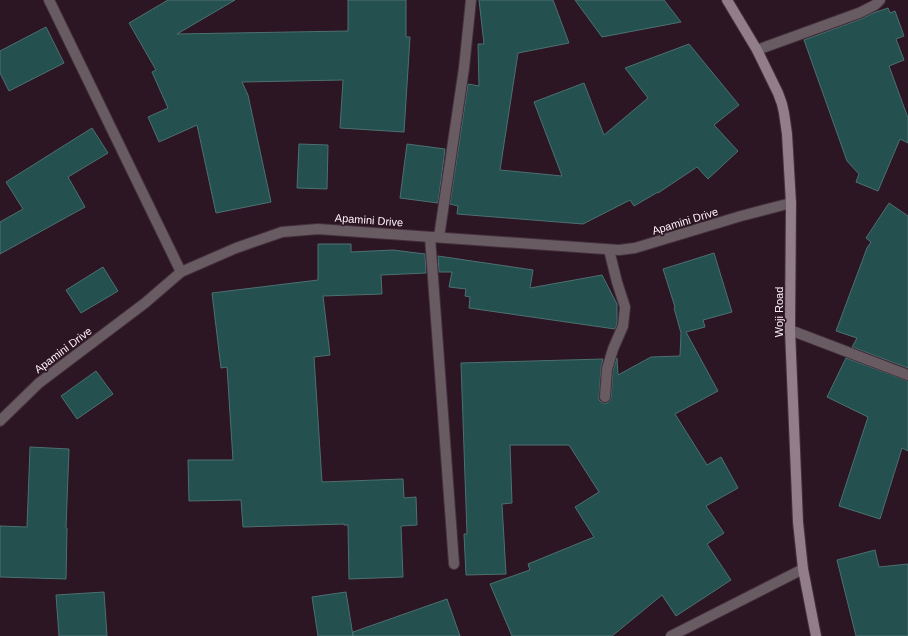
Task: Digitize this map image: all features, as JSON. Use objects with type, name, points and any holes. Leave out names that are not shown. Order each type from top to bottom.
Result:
[{"type":"main road","name":"Woji Road","points":[[727,0],[757,50],[778,93],[784,112],[787,134],[791,203],[790,330],[798,522],[803,569],[816,636]]},
{"type":"street","points":[[50,0],[181,272]]},
{"type":"street","points":[[454,564],[435,237],[461,91],[471,0]]},
{"type":"street","points":[[757,50],[859,14],[875,5],[880,0]]},
{"type":"street","name":"Apamini Drive","points":[[0,421],[39,383],[145,303],[181,272],[236,248],[282,232],[318,229],[619,250],[635,248],[741,216],[791,203]]},
{"type":"street","points":[[606,397],[608,369],[623,326],[624,307],[610,250]]},
{"type":"street","points":[[790,330],[908,375]]},
{"type":"street","points":[[671,636],[803,569]]},
{"type":"building","points":[[168,0],[235,0],[177,34],[348,31],[348,0],[406,0],[406,37],[410,37],[404,132],[340,128],[343,80],[242,82],[248,95],[271,202],[216,213],[197,125],[159,142],[148,117],[168,108],[152,72],[156,70],[129,23]]},
{"type":"building","points":[[479,0],[553,0],[569,43],[518,53],[500,170],[562,176],[534,102],[584,83],[604,135],[648,98],[625,68],[689,44],[739,105],[714,125],[738,151],[708,179],[697,167],[658,193],[634,206],[630,200],[583,224],[457,214],[458,206],[450,204],[468,84],[479,86],[478,44],[484,44]]},
{"type":"building","points":[[575,0],[664,0],[681,22],[602,37]]},
{"type":"building","points":[[888,8],[890,13],[895,11],[904,36],[896,39],[904,60],[889,66],[908,118],[908,143],[900,139],[878,191],[856,182],[859,174],[847,161],[804,40]]},
{"type":"building","points":[[46,27],[64,63],[9,91],[0,73],[0,51]]},
{"type":"building","points":[[92,128],[108,153],[68,177],[85,207],[0,254],[0,222],[23,209],[6,182]]},
{"type":"building","points":[[299,144],[328,145],[327,189],[297,188]]},
{"type":"building","points":[[407,144],[445,149],[438,203],[400,198]]},
{"type":"building","points":[[889,203],[908,216],[908,368],[852,347],[857,338],[836,331],[867,248],[871,242],[866,238]]},
{"type":"building","points":[[318,244],[351,244],[351,252],[393,250],[425,254],[426,273],[381,275],[382,294],[323,296],[330,355],[314,357],[322,482],[403,479],[404,498],[416,497],[417,525],[401,526],[403,577],[349,579],[348,525],[243,527],[241,500],[189,501],[188,460],[233,460],[227,367],[221,368],[212,293],[318,280]]},
{"type":"building","points":[[714,253],[732,312],[703,320],[705,327],[686,332],[718,391],[675,414],[707,465],[721,457],[738,488],[706,506],[724,533],[707,544],[731,580],[676,616],[662,595],[612,636],[512,636],[490,584],[530,570],[528,564],[594,537],[575,507],[599,492],[569,445],[510,445],[512,503],[502,504],[506,574],[466,575],[464,534],[467,534],[461,363],[603,359],[599,400],[602,403],[607,403],[611,398],[613,370],[617,358],[618,375],[651,357],[680,356],[681,333],[675,307],[663,269]]},
{"type":"building","points":[[438,256],[533,270],[530,288],[602,275],[617,304],[617,324],[615,329],[469,308],[470,297],[465,296],[466,289],[449,287],[452,272],[439,272]]},
{"type":"building","points":[[103,267],[118,291],[81,313],[66,290]]},
{"type":"building","points":[[846,358],[908,381],[908,451],[902,448],[880,519],[839,506],[868,417],[827,397]]},
{"type":"building","points":[[96,371],[113,394],[77,419],[61,396]]},
{"type":"building","points":[[30,447],[69,449],[66,579],[0,577],[0,526],[27,527]]},
{"type":"building","points":[[875,550],[879,567],[908,564],[908,636],[856,636],[837,560]]},
{"type":"building","points":[[104,592],[107,636],[59,636],[56,595]]},
{"type":"building","points":[[346,592],[353,636],[318,636],[312,597]]},
{"type":"building","points":[[447,599],[460,636],[353,636],[353,632]]}]
